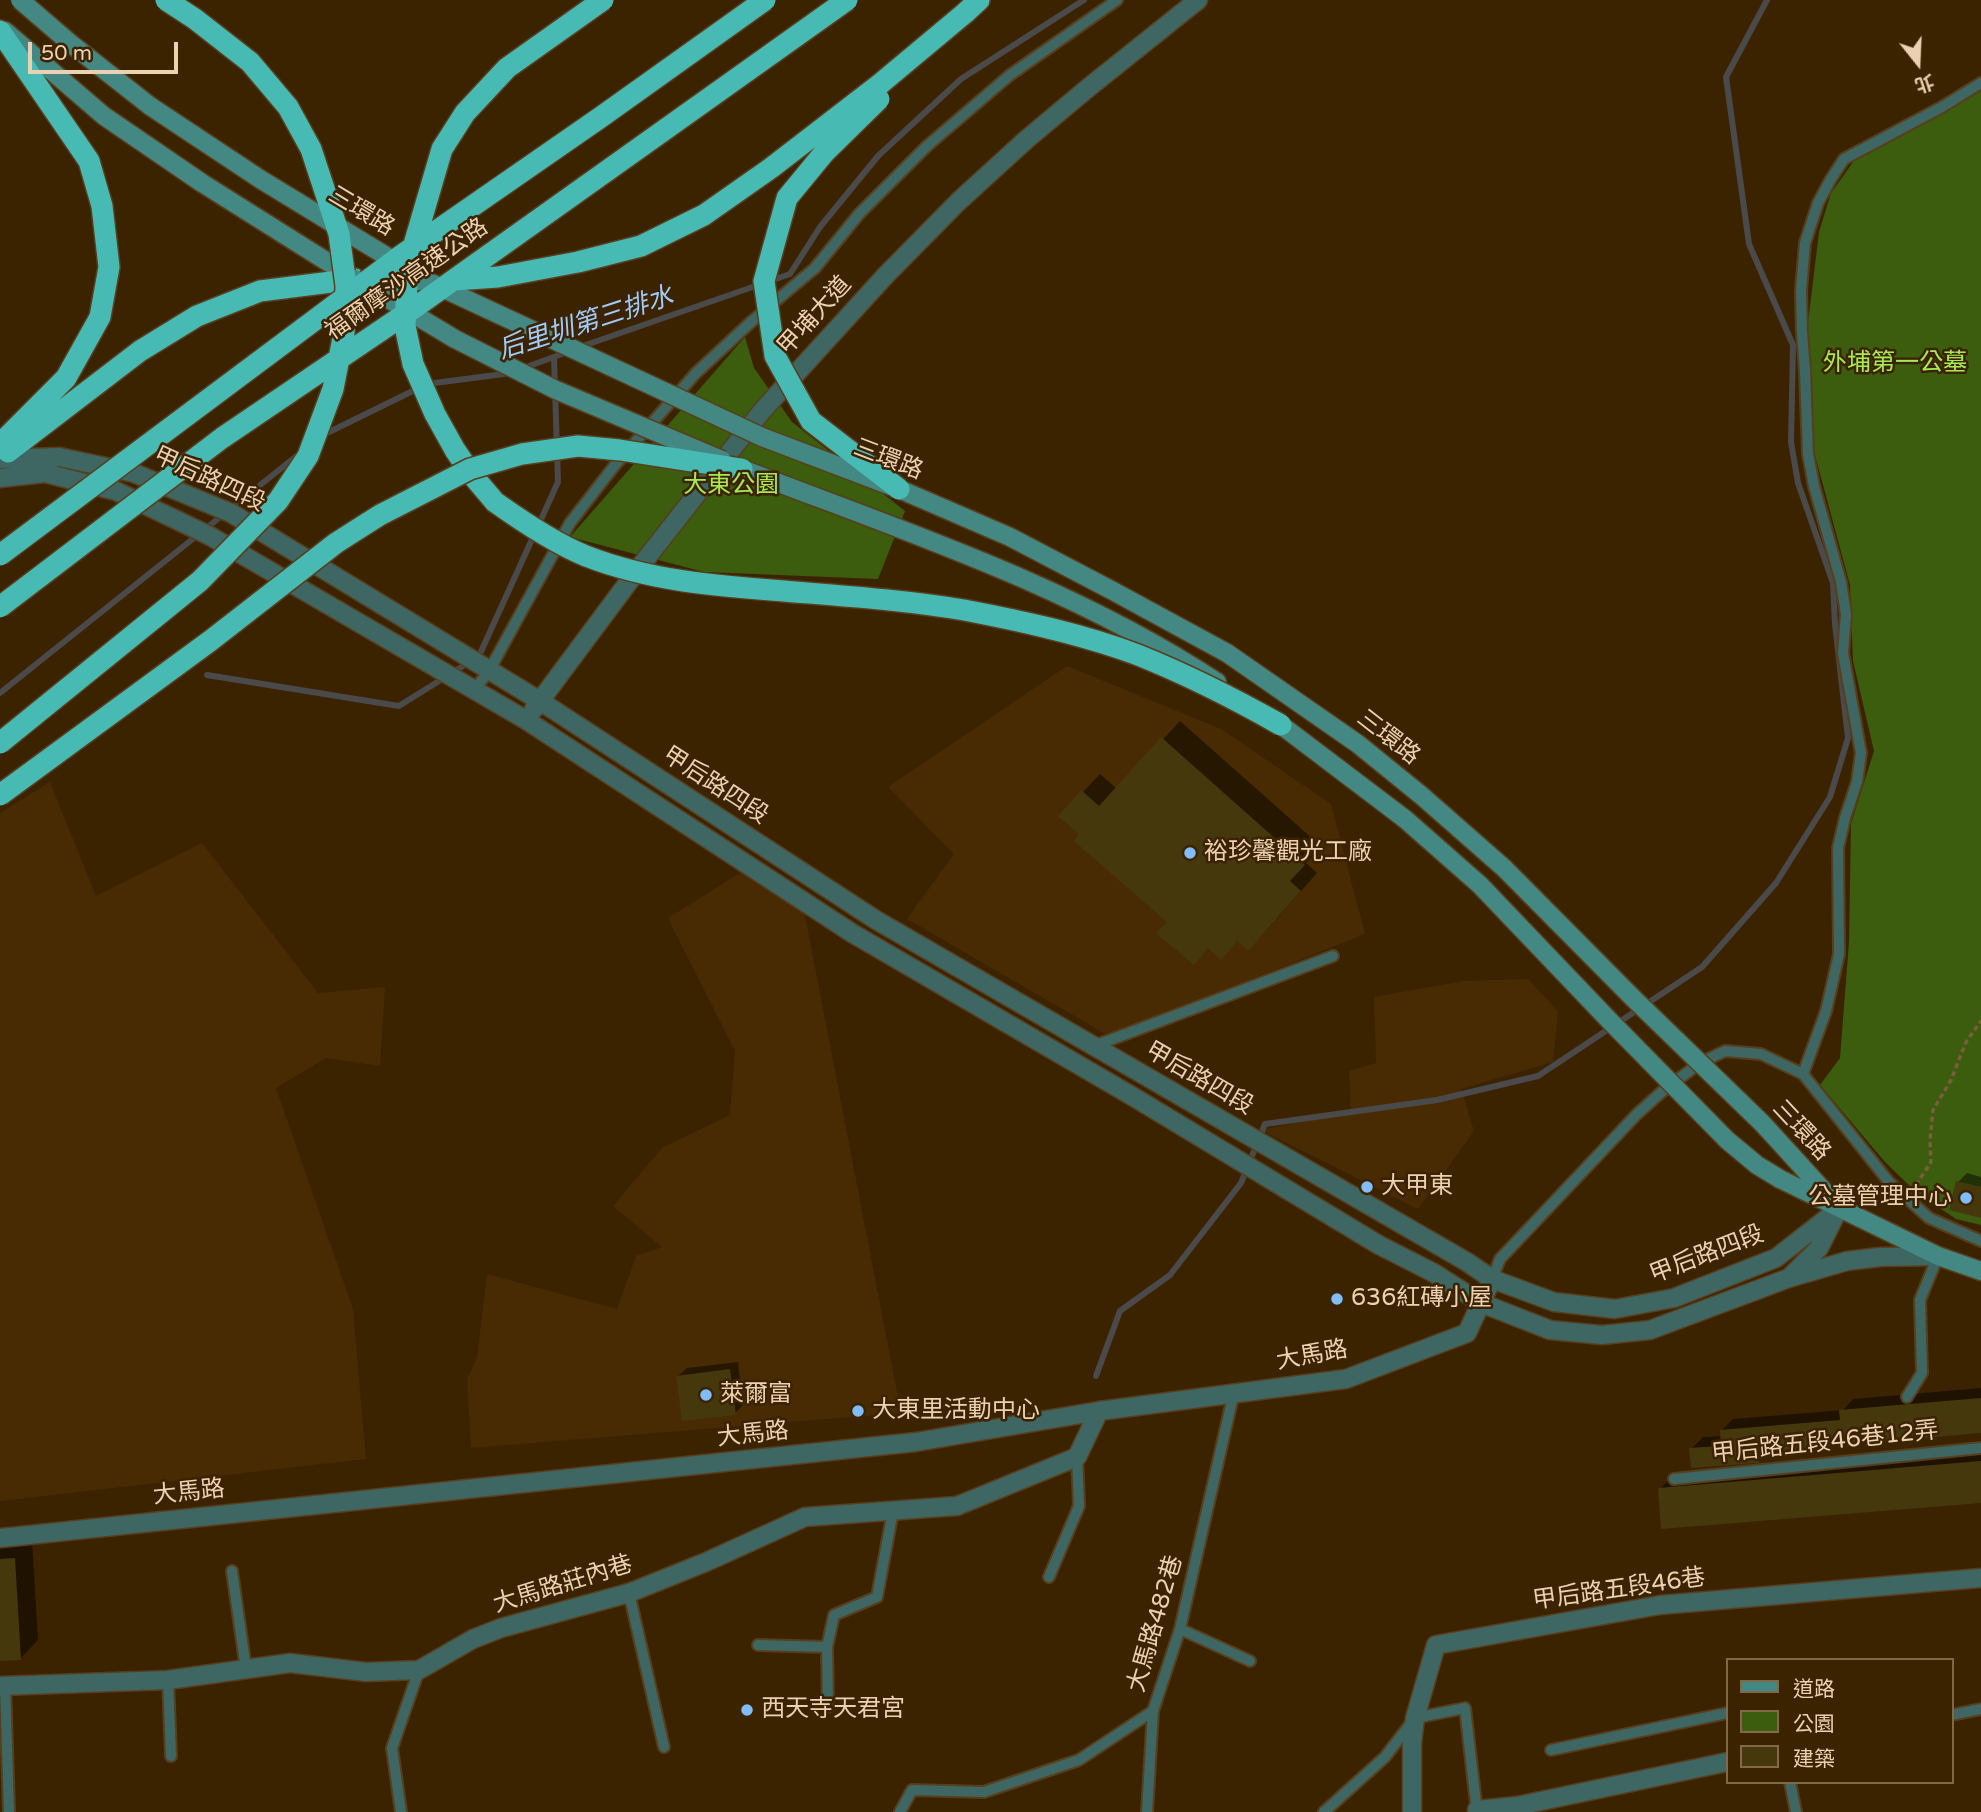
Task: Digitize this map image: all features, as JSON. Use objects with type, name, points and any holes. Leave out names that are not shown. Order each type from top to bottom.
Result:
[{"type":"highway","points":[[0,743],[200,581],[278,501],[308,456],[333,389],[344,332],[346,286],[339,234],[311,149],[288,107],[250,62],[166,0]]},
{"type":"highway","points":[[603,0],[507,68],[465,113],[442,149],[408,265],[405,326],[413,364],[435,414],[455,450],[495,502],[528,526],[584,555],[638,573],[709,586],[881,598],[1049,627],[1137,655],[1216,689],[1281,725]]},
{"type":"highway","name":"福爾摩沙高速公路","points":[[0,555],[399,257],[765,0]]},
{"type":"highway","name":"福爾摩沙高速公路","points":[[0,607],[222,438],[417,306],[848,0]]},
{"type":"highway","points":[[427,281],[499,277],[578,262],[640,246],[704,215],[771,168],[880,84],[972,6]]},
{"type":"highway","points":[[900,489],[811,421],[775,356],[764,281],[787,198],[824,153],[972,6]]},
{"type":"highway","points":[[0,29],[89,161],[102,206],[109,267],[100,317],[66,378],[0,444]]},
{"type":"highway","points":[[0,459],[140,351],[197,316],[260,291],[355,279]]},
{"type":"highway","points":[[0,795],[210,641],[335,543],[380,515],[470,469],[522,454],[579,446],[742,469]]},
{"type":"main road","name":"三環路","points":[[20,0],[150,106],[260,179],[427,281],[762,437],[900,489],[1010,537],[1227,653],[1358,744],[1504,868],[1762,1123],[1840,1208]]},
{"type":"main road","name":"三環路","points":[[0,29],[104,116],[202,183],[455,339],[556,390],[742,469],[980,560],[1090,610],[1187,662],[1281,725],[1405,819],[1480,885],[1727,1140],[1757,1165],[1780,1179],[1840,1208]]},
{"type":"main road","points":[[355,279],[427,281]]},
{"type":"main road","points":[[1840,1208],[1938,1256],[1981,1272]]},
{"type":"street","name":"甲埔大道","points":[[526,720],[658,543],[762,411],[886,275],[959,201],[1027,139],[1198,0]]},
{"type":"street","name":"甲后路四段","points":[[0,459],[59,457],[134,473],[231,513],[540,701],[876,920],[1492,1279],[1555,1302],[1615,1309],[1674,1298],[1776,1258],[1840,1208]]},
{"type":"street","name":"甲后路四段","points":[[0,478],[45,473],[116,491],[210,536],[526,720],[852,933],[1481,1303],[1550,1330],[1602,1335],[1650,1330],[1789,1278],[1847,1261],[1880,1257],[1938,1256]]},
{"type":"street","name":"甲后路四段","points":[[1789,1278],[1819,1248],[1840,1208]]},
{"type":"street","name":"大馬路","points":[[0,1538],[916,1442],[1099,1411],[1346,1379],[1467,1333],[1492,1279]]},
{"type":"street","points":[[1077,1457],[1099,1411]]},
{"type":"street","name":"大馬路莊內巷","points":[[3,1686],[168,1680],[290,1663],[366,1672],[419,1671],[473,1639],[501,1628],[629,1593],[805,1517],[957,1506],[1077,1457]]},
{"type":"street","name":"甲后路五段46巷","points":[[1412,1812],[1412,1743],[1415,1718],[1436,1645],[1660,1605],[1981,1578]]},
{"type":"street","points":[[1477,1811],[1517,1806],[1726,1762]]},
{"type":"lane","points":[[474,690],[489,671],[570,523],[615,465],[695,373],[815,268],[859,214],[926,146],[1010,75],[1117,0]]},
{"type":"lane","points":[[1803,1074],[1826,1011],[1839,954],[1838,848],[1857,782],[1861,753],[1843,653],[1846,614],[1841,582],[1814,486],[1808,454],[1801,291],[1805,243],[1818,203],[1844,159],[1981,83]]},
{"type":"lane","points":[[1094,1046],[1333,956]]},
{"type":"lane","points":[[1492,1279],[1500,1259],[1637,1114],[1700,1063],[1725,1051],[1761,1054],[1803,1074],[1889,1182],[1929,1218],[1981,1241]]},
{"type":"lane","points":[[1908,1397],[1922,1373],[1920,1300],[1938,1256]]},
{"type":"lane","name":"大馬路482巷","points":[[900,1812],[912,1790],[984,1792],[1079,1760],[1153,1711],[1180,1629],[1234,1392]]},
{"type":"lane","name":"甲后路五段46巷12弄","points":[[1674,1479],[1981,1448]]},
{"type":"lane","points":[[1049,1577],[1079,1506],[1077,1457]]},
{"type":"lane","points":[[828,1707],[827,1647],[834,1615],[877,1597],[894,1511]]},
{"type":"lane","points":[[232,1571],[246,1669]]},
{"type":"lane","points":[[629,1593],[664,1747]]},
{"type":"lane","points":[[1180,1629],[1250,1661]]},
{"type":"lane","points":[[758,1645],[827,1647]]},
{"type":"lane","points":[[401,1812],[392,1748],[419,1671]]},
{"type":"lane","points":[[168,1680],[171,1756]]},
{"type":"lane","points":[[3,1686],[9,1812]]},
{"type":"lane","points":[[1324,1812],[1385,1756],[1415,1718],[1465,1708],[1477,1811]]},
{"type":"lane","points":[[1953,1715],[1981,1709]]},
{"type":"lane","points":[[1147,1812],[1153,1711]]},
{"type":"lane","points":[[1550,1751],[1726,1713]]},
{"type":"lane","points":[[1790,1784],[1796,1812]]},
{"type":"path","points":[[1908,1199],[1931,1162],[1933,1110],[1951,1080],[1966,1042],[1981,1021]]},
{"type":"shaded area","name":"裕珍馨觀光工廠","points":[[1067,666],[1221,729],[1331,804],[1365,934],[1109,1036],[907,919],[954,854],[888,787]]},
{"type":"shaded area","points":[[50,782],[96,896],[202,843],[318,993],[385,987],[380,1066],[326,1058],[276,1088],[353,1309],[366,1459],[0,1501],[0,813]]},
{"type":"shaded area","points":[[745,870],[803,905],[901,1413],[471,1448],[467,1379],[477,1358],[487,1274],[617,1309],[636,1256],[662,1247],[613,1206],[662,1148],[730,1115],[735,1051],[668,918]]},
{"type":"shaded area","points":[[1528,979],[1558,1011],[1553,1062],[1461,1089],[1474,1131],[1418,1209],[1261,1130],[1351,1112],[1349,1071],[1376,1063],[1374,997],[1463,981]]},
{"type":"green space","name":"外埔第一公墓","points":[[1981,79],[1981,1225],[1956,1219],[1915,1191],[1885,1162],[1820,1085],[1840,1058],[1849,942],[1851,824],[1874,751],[1853,661],[1850,585],[1809,433],[1807,331],[1819,232],[1831,193],[1866,144]]},
{"type":"green space","name":"大東公園","points":[[745,337],[754,368],[792,422],[905,511],[878,579],[704,572],[570,537]]},
{"type":"building","name":"裕珍馨觀光工廠","points":[[1161,737],[1305,865],[1290,881],[1301,891],[1248,951],[1237,941],[1221,960],[1208,948],[1194,965],[1156,933],[1167,922],[1074,841],[1079,834],[1058,816],[1081,790],[1099,806]]},
{"type":"building","name":"公墓管理中心","points":[[1956,1181],[1981,1187],[1981,1218],[1949,1210]]},
{"type":"building","name":"萊爾富","points":[[730,1369],[736,1415],[682,1421],[676,1376]]},
{"type":"building","points":[[1981,1398],[1981,1433],[1758,1452],[1759,1463],[1691,1468],[1689,1448],[1721,1446],[1720,1430],[1840,1420],[1839,1410]]},
{"type":"building","points":[[1981,1461],[1981,1503],[1661,1529],[1658,1488]]},
{"type":"building","points":[[15,1558],[21,1660],[0,1661],[0,1559]]},
{"type":"waterway","name":"后里圳第三排水","points":[[580,347],[790,274],[820,227],[878,156],[961,79],[1084,0]]},
{"type":"waterway","points":[[1096,1376],[1120,1311],[1170,1275],[1241,1183],[1265,1124],[1437,1100],[1538,1076],[1702,967],[1776,883],[1830,797],[1848,738],[1833,583],[1798,483],[1791,442],[1793,345],[1749,244],[1726,77],[1767,0]]},
{"type":"waterway","name":"后里圳第三排水","points":[[521,369],[570,351]]},
{"type":"waterway","points":[[207,675],[399,706],[479,656],[558,482],[554,357]]},
{"type":"waterway","name":"后里圳第三排水","points":[[321,436],[427,384],[511,373]]},
{"type":"waterway","name":"后里圳第三排水","points":[[0,693],[299,454]]},
{"type":"place","name":"裕珍馨觀光工廠","points":[[1190,853]]},
{"type":"place","name":"大甲東","points":[[1367,1187]]},
{"type":"place","name":"公墓管理中心","points":[[1966,1198]]},
{"type":"place","name":"636紅磚小屋","points":[[1337,1299]]},
{"type":"place","name":"萊爾富","points":[[706,1395]]},
{"type":"place","name":"大東里活動中心","points":[[858,1411]]},
{"type":"place","name":"西天寺天君宮","points":[[747,1710]]}]
